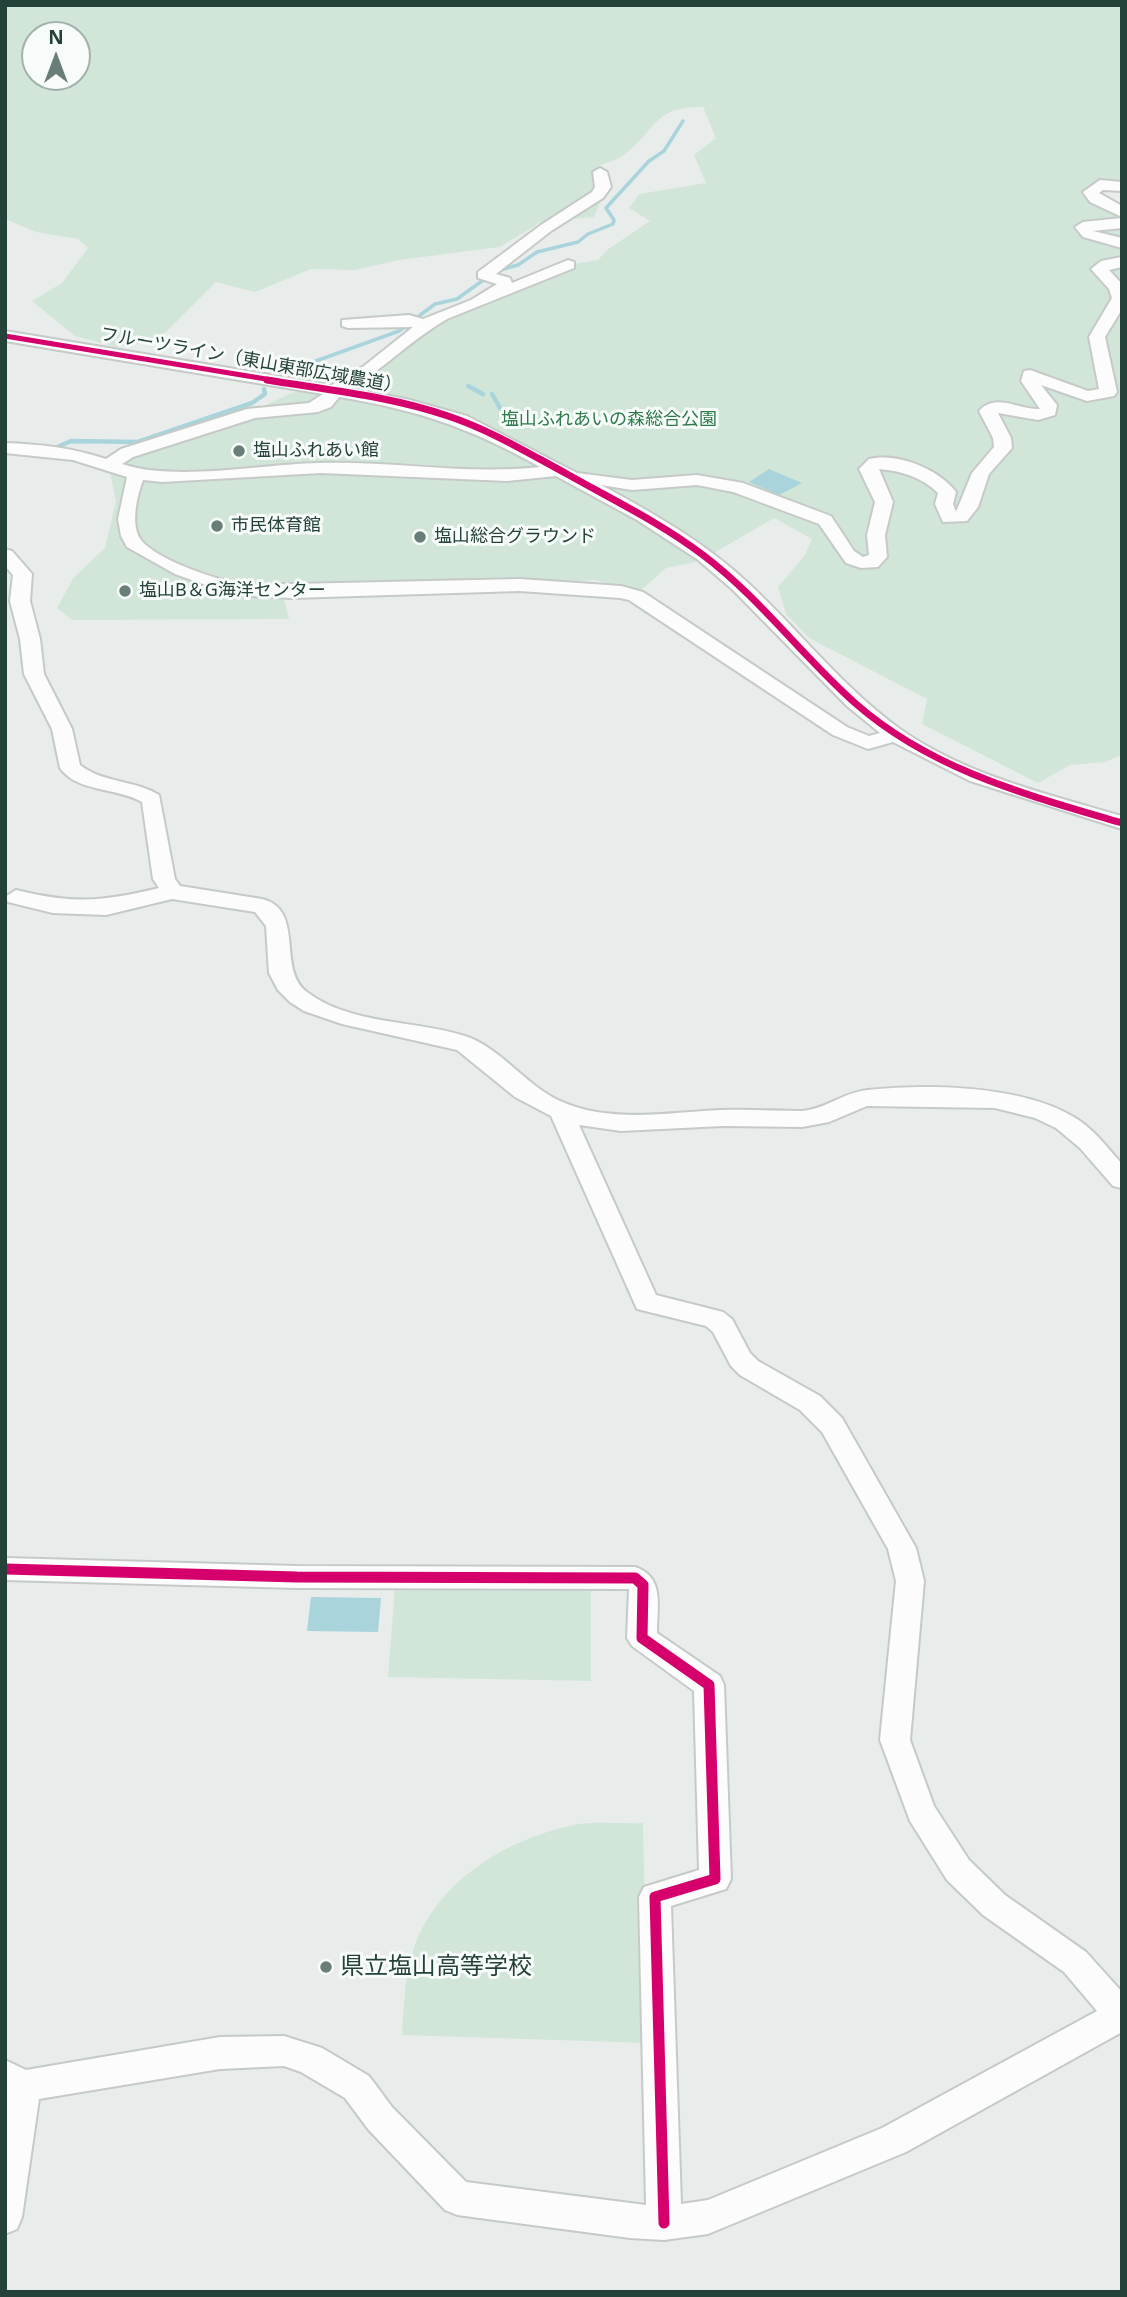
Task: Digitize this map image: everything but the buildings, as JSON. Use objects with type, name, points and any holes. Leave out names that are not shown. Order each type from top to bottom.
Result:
[{"type":"street","points":[[477,303],[505,286],[504,281],[484,275],[489,269],[598,195],[603,187],[600,172]]},
{"type":"street","points":[[1122,187],[1100,185],[1091,192],[1095,199],[1122,212]]},
{"type":"street","points":[[1122,223],[1083,227],[1088,234],[1122,243]]},
{"type":"street","points":[[5,448],[56,452],[136,476],[187,478],[321,468],[507,476],[566,474],[632,485],[697,480],[737,487],[825,520],[834,528],[845,556],[856,563],[870,563],[878,557],[876,535],[884,502],[868,469],[875,463],[903,468],[938,481],[947,492],[944,504],[949,518],[961,517],[968,507],[981,473],[1003,448],[1002,438],[988,411],[998,406],[1031,414],[1043,415],[1049,411],[1048,405],[1029,381],[1030,375],[1087,396],[1108,391],[1097,337],[1120,298],[1117,288],[1100,269],[1107,264],[1122,262]]},
{"type":"street","points":[[348,323],[418,323],[477,303],[568,265]]},
{"type":"street","points":[[106,466],[127,453],[253,413],[312,408],[325,403],[336,390],[370,370],[418,323]]},
{"type":"street","name":"フルーツライン（東山東部広域農道）","points":[[5,336],[336,390],[407,404],[456,419],[566,474],[663,527],[704,554],[741,587],[848,697],[895,735],[924,752],[1000,787],[1122,823]]},
{"type":"street","points":[[136,476],[128,501],[128,525],[134,543],[159,560],[234,589],[311,592],[487,586],[621,592],[636,596],[840,731],[868,743],[895,735]]},
{"type":"street","points":[[5,555],[23,574],[20,601],[30,639],[34,674],[62,729],[70,768],[88,780],[129,787],[152,799],[164,879],[172,892]]},
{"type":"street","points":[[16,897],[53,906],[106,908],[172,892],[262,906],[272,913],[279,926],[276,967],[279,977],[307,1003],[346,1017],[467,1045],[521,1090],[560,1110],[590,1120],[624,1124],[816,1118],[852,1100],[867,1098],[992,1101],[1039,1111],[1065,1123],[1099,1153],[1122,1181]]},
{"type":"street","points":[[5,2217],[15,2081],[220,2053],[284,2050],[310,2059],[357,2087],[380,2118],[457,2198],[664,2223],[708,2217],[894,2140],[1121,2015],[1075,1962],[994,1905],[958,1870],[921,1812],[895,1740],[909,1600],[908,1562],[832,1425],[810,1403],[749,1368],[740,1359],[723,1326],[714,1319],[646,1302],[560,1110]]},
{"type":"street","points":[[5,1569],[297,1577],[635,1578],[643,1585],[642,1638],[709,1685],[715,1879],[655,1896],[664,2223]]},
{"type":"green space","name":"塩山ふれあいの森総合公園","points":[[5,5],[1122,5],[1122,184],[1085,192],[1085,195],[1122,215],[1122,755],[1105,762],[1070,765],[1038,783],[922,724],[927,699],[809,638],[786,614],[778,587],[805,555],[812,539],[774,518],[700,561],[666,568],[638,593],[595,580],[284,599],[289,619],[72,620],[57,608],[74,577],[105,548],[116,501],[110,472],[128,454],[252,412],[289,394],[357,373],[433,324],[568,265],[598,260],[607,250],[650,221],[629,208],[639,194],[706,183],[694,155],[716,138],[703,107],[686,108],[664,116],[624,155],[598,166],[608,183],[594,217],[541,222],[500,247],[399,260],[355,270],[311,269],[255,292],[216,282],[157,341],[117,347],[75,336],[32,301],[62,283],[88,248],[78,239],[36,232],[5,219]]},
{"type":"green space","points":[[395,1587],[591,1588],[591,1681],[388,1677]]},
{"type":"green space","points":[[643,1823],[648,2043],[402,2035],[410,1961],[423,1926],[438,1904],[476,1867],[523,1841],[574,1825]]},
{"type":"water","points":[[769,469],[802,483],[779,495],[749,482]]},
{"type":"water","points":[[311,1597],[381,1598],[378,1632],[307,1631]]},
{"type":"waterway","points":[[497,271],[518,265],[537,252],[578,242],[588,234],[613,224],[614,220],[606,208],[649,161],[664,151],[683,121]]},
{"type":"waterway","points":[[291,370],[399,331],[435,304],[457,299],[489,276]]},
{"type":"waterway","points":[[468,386],[483,394]]},
{"type":"waterway","points":[[53,449],[71,441],[138,442],[252,403],[265,394],[264,389]]},
{"type":"waterway","points":[[492,394],[500,408]]},
{"type":"cycle path","points":[[5,336],[372,397],[436,412],[473,425],[644,516],[684,541],[740,586],[854,702],[896,735],[922,751],[1006,788],[1122,823]]},
{"type":"cycle path","points":[[5,1569],[297,1577],[635,1578],[643,1585],[642,1638],[709,1685],[715,1879],[655,1897],[664,2223]]},
{"type":"place","name":"塩山ふれあい館","points":[[239,451]]},
{"type":"place","name":"市民体育館","points":[[217,526]]},
{"type":"place","name":"塩山総合グラウンド","points":[[420,537]]},
{"type":"place","name":"塩山B＆G海洋センター","points":[[125,591]]},
{"type":"place","name":"県立塩山高等学校","points":[[326,1967]]}]
